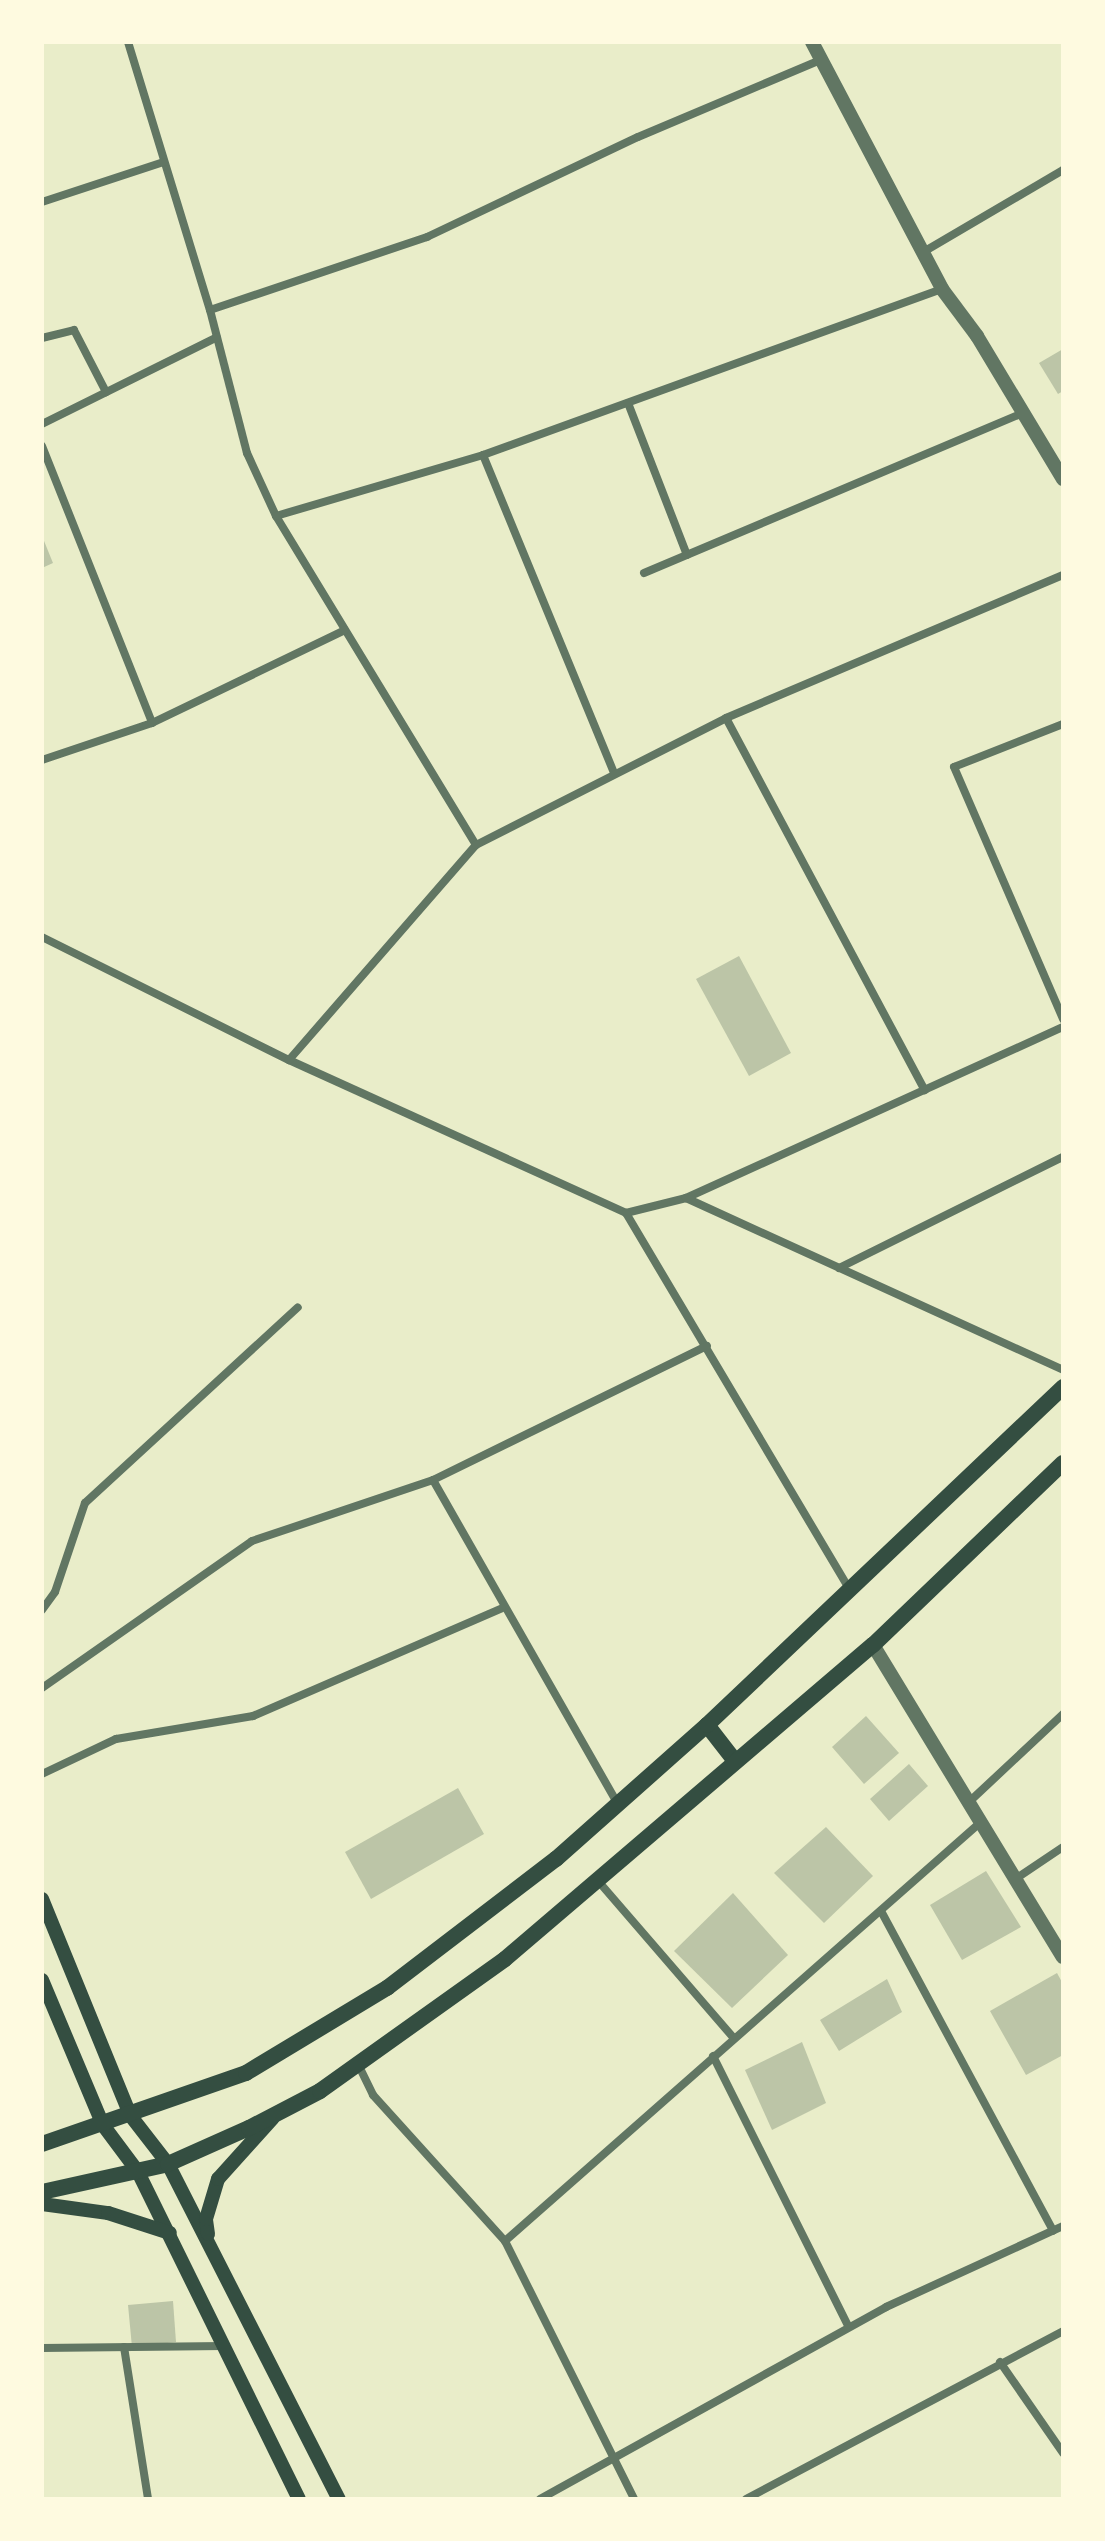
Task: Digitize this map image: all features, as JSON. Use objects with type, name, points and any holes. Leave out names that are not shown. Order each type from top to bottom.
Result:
[{"type":"main road","points":[[42,2144],[246,2073],[387,1988],[556,1859],[707,1725],[848,1587],[1063,1387]]},
{"type":"main road","points":[[42,2192],[168,2164],[280,2112],[320,2091],[357,2061],[505,1959],[599,1882],[735,1761],[873,1645],[1063,1463]]},
{"type":"main road","points":[[707,1725],[735,1761]]},
{"type":"main road","points":[[42,1899],[130,2115],[168,2164],[339,2499]]},
{"type":"main road","points":[[42,1980],[103,2125],[138,2172],[170,2233],[299,2499]]},
{"type":"main road","points":[[210,2247],[206,2219],[218,2179],[280,2112]]},
{"type":"main road","points":[[42,2204],[108,2213],[170,2233]]},
{"type":"street","points":[[128,42],[210,310],[247,453],[276,516],[476,845]]},
{"type":"street","points":[[812,42],[925,251],[942,289],[977,336],[1020,414],[1063,479]]},
{"type":"street","points":[[210,310],[427,237],[638,137],[820,60]]},
{"type":"street","points":[[42,202],[164,162]]},
{"type":"street","points":[[925,251],[1063,170]]},
{"type":"street","points":[[276,516],[483,455],[942,289]]},
{"type":"street","points":[[42,338],[74,330],[106,392]]},
{"type":"street","points":[[42,424],[217,337]]},
{"type":"street","points":[[628,403],[687,555]]},
{"type":"street","points":[[644,573],[1020,414]]},
{"type":"street","points":[[42,446],[152,723]]},
{"type":"street","points":[[483,455],[613,771]]},
{"type":"street","points":[[289,1060],[476,845],[613,771],[726,718],[1063,575]]},
{"type":"street","points":[[42,760],[152,723],[345,630]]},
{"type":"street","points":[[726,718],[925,1090]]},
{"type":"street","points":[[1063,724],[954,767],[1063,1019]]},
{"type":"street","points":[[42,937],[289,1060],[626,1213],[848,1587]]},
{"type":"street","points":[[626,1213],[686,1198],[1063,1027]]},
{"type":"street","points":[[839,1268],[1063,1157]]},
{"type":"street","points":[[686,1198],[1063,1370]]},
{"type":"street","points":[[42,1610],[55,1592],[85,1503],[298,1307]]},
{"type":"street","points":[[42,1688],[252,1541],[433,1480],[707,1346]]},
{"type":"street","points":[[433,1480],[502,1608],[617,1802]]},
{"type":"street","points":[[42,1774],[116,1739],[253,1716],[502,1608]]},
{"type":"street","points":[[873,1645],[1063,1957]]},
{"type":"street","points":[[969,1802],[1063,1714]]},
{"type":"street","points":[[505,2241],[733,2037],[981,1822]]},
{"type":"street","points":[[1017,1878],[1063,1847]]},
{"type":"street","points":[[599,1882],[733,2037]]},
{"type":"street","points":[[881,1911],[1053,2231]]},
{"type":"street","points":[[713,2056],[849,2327]]},
{"type":"street","points":[[357,2061],[373,2095],[505,2241],[634,2499]]},
{"type":"street","points":[[540,2499],[849,2327],[1063,2226]]},
{"type":"street","points":[[746,2499],[1063,2331]]},
{"type":"street","points":[[42,2348],[224,2346]]},
{"type":"street","points":[[124,2347],[148,2499]]},
{"type":"street","points":[[1000,2362],[1063,2453]]},
{"type":"building","points":[[1063,349],[1063,391],[1058,394],[1039,363]]},
{"type":"building","points":[[42,536],[53,563],[42,568]]},
{"type":"building","points":[[739,956],[791,1053],[749,1076],[696,979]]},
{"type":"building","points":[[866,1716],[899,1753],[864,1784],[832,1747]]},
{"type":"building","points":[[909,1764],[928,1786],[889,1821],[870,1799]]},
{"type":"building","points":[[458,1788],[484,1834],[371,1899],[345,1852]]},
{"type":"building","points":[[826,1827],[873,1876],[824,1923],[774,1873]]},
{"type":"building","points":[[986,1871],[1021,1927],[962,1960],[930,1905]]},
{"type":"building","points":[[733,1893],[788,1955],[732,2008],[674,1951]]},
{"type":"building","points":[[1057,1973],[1063,1984],[1063,2055],[1026,2075],[990,2011]]},
{"type":"building","points":[[887,1979],[902,2012],[839,2051],[820,2020]]},
{"type":"building","points":[[802,2042],[826,2103],[772,2130],[745,2070]]},
{"type":"building","points":[[173,2301],[176,2342],[132,2347],[128,2305]]}]
